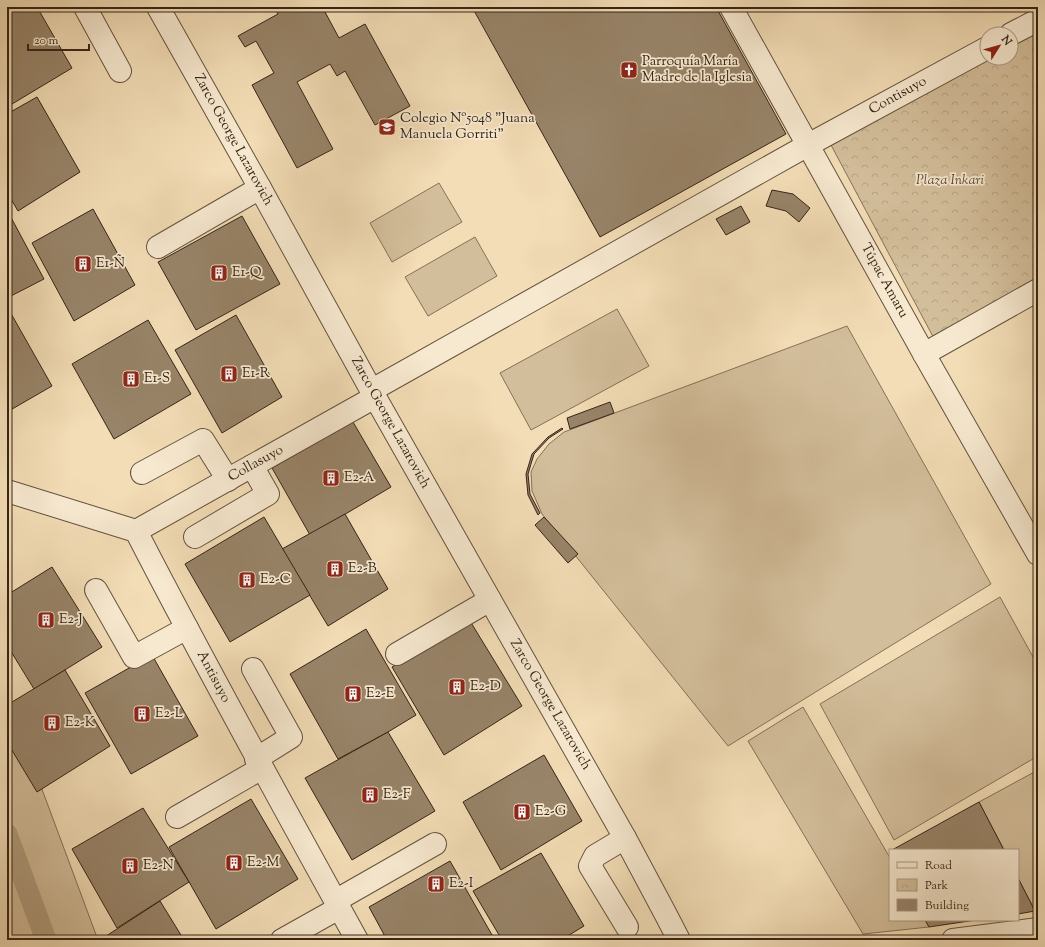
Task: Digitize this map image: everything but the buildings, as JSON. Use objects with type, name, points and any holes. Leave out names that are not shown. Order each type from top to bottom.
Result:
[{"type":"street","points":[[85,7],[120,71]]},
{"type":"street","name":"Túpac Amaru","points":[[732,7],[924,354],[1038,554]]},
{"type":"street","name":"Zarco George Lazarovich","points":[[164,9],[373,394],[625,838],[679,940]]},
{"type":"street","points":[[1019,30],[1038,20]]},
{"type":"street","name":"Contisuyo","points":[[373,394],[808,145],[979,52]]},
{"type":"street","points":[[158,247],[260,188]]},
{"type":"street","points":[[924,354],[1038,290]]},
{"type":"street","name":"Collasuyo","points":[[136,531],[228,480],[373,394]]},
{"type":"street","points":[[142,473],[203,440],[228,480]]},
{"type":"street","points":[[195,537],[268,494],[252,466]]},
{"type":"street","points":[[7,491],[136,531]]},
{"type":"street","name":"Antisuyo","points":[[136,531],[259,763],[357,940]]},
{"type":"street","points":[[96,590],[134,657],[187,628]]},
{"type":"street","points":[[397,654],[490,600]]},
{"type":"street","points":[[177,817],[259,763],[291,737],[253,669]]},
{"type":"street","points":[[625,838],[595,856],[590,866],[627,927]]},
{"type":"street","points":[[282,940],[337,904],[435,844]]},
{"type":"street","points":[[952,940],[1038,929]]},
{"type":"green space","name":"Plaza Inkari","points":[[1038,29],[1038,292],[938,346],[831,145],[979,62],[979,66],[1019,66],[1019,40]]},
{"type":"green space","points":[[439,183],[462,222],[392,262],[370,223]]},
{"type":"green space","points":[[475,237],[497,276],[428,316],[405,277]]},
{"type":"green space","points":[[617,309],[649,366],[531,430],[500,373]]},
{"type":"green space","points":[[847,326],[991,584],[728,746],[542,514],[532,491],[531,472],[537,459],[549,444],[564,432]]},
{"type":"green space","points":[[1000,597],[1038,666],[1038,756],[894,840],[820,704]]},
{"type":"green space","points":[[7,695],[98,940],[7,940]]},
{"type":"green space","points":[[803,707],[889,856],[889,921],[926,921],[929,927],[863,934],[748,741]]},
{"type":"green space","points":[[1038,770],[1038,911],[1035,911],[1019,880],[1019,849],[1003,849],[979,802]]},
{"type":"waterway","points":[[7,834],[46,940]]},
{"type":"place","name":"Parroquía María Madre de la Iglesia","points":[[629,70]]},
{"type":"place","name":"Colegio Nº5048 \"Juana Manuela Gorriti\"","points":[[387,127]]},
{"type":"place","name":"E1-Ñ","points":[[83,264]]},
{"type":"place","name":"E1-Q","points":[[219,273]]},
{"type":"place","name":"E1-R","points":[[229,374]]},
{"type":"place","name":"E1-S","points":[[131,379]]},
{"type":"place","name":"E2-A","points":[[331,478]]},
{"type":"place","name":"E2-B","points":[[335,569]]},
{"type":"place","name":"E2-C","points":[[247,580]]},
{"type":"place","name":"E2-J","points":[[46,620]]},
{"type":"place","name":"E2-D","points":[[457,687]]},
{"type":"place","name":"E2-E","points":[[353,694]]},
{"type":"place","name":"E2-L","points":[[142,714]]},
{"type":"place","name":"E2-K","points":[[52,723]]},
{"type":"place","name":"E2-F","points":[[370,795]]},
{"type":"place","name":"E2-G","points":[[522,812]]},
{"type":"place","name":"E2-M","points":[[234,863]]},
{"type":"place","name":"E2-N","points":[[130,866]]},
{"type":"place","name":"E2-I","points":[[436,884]]}]
